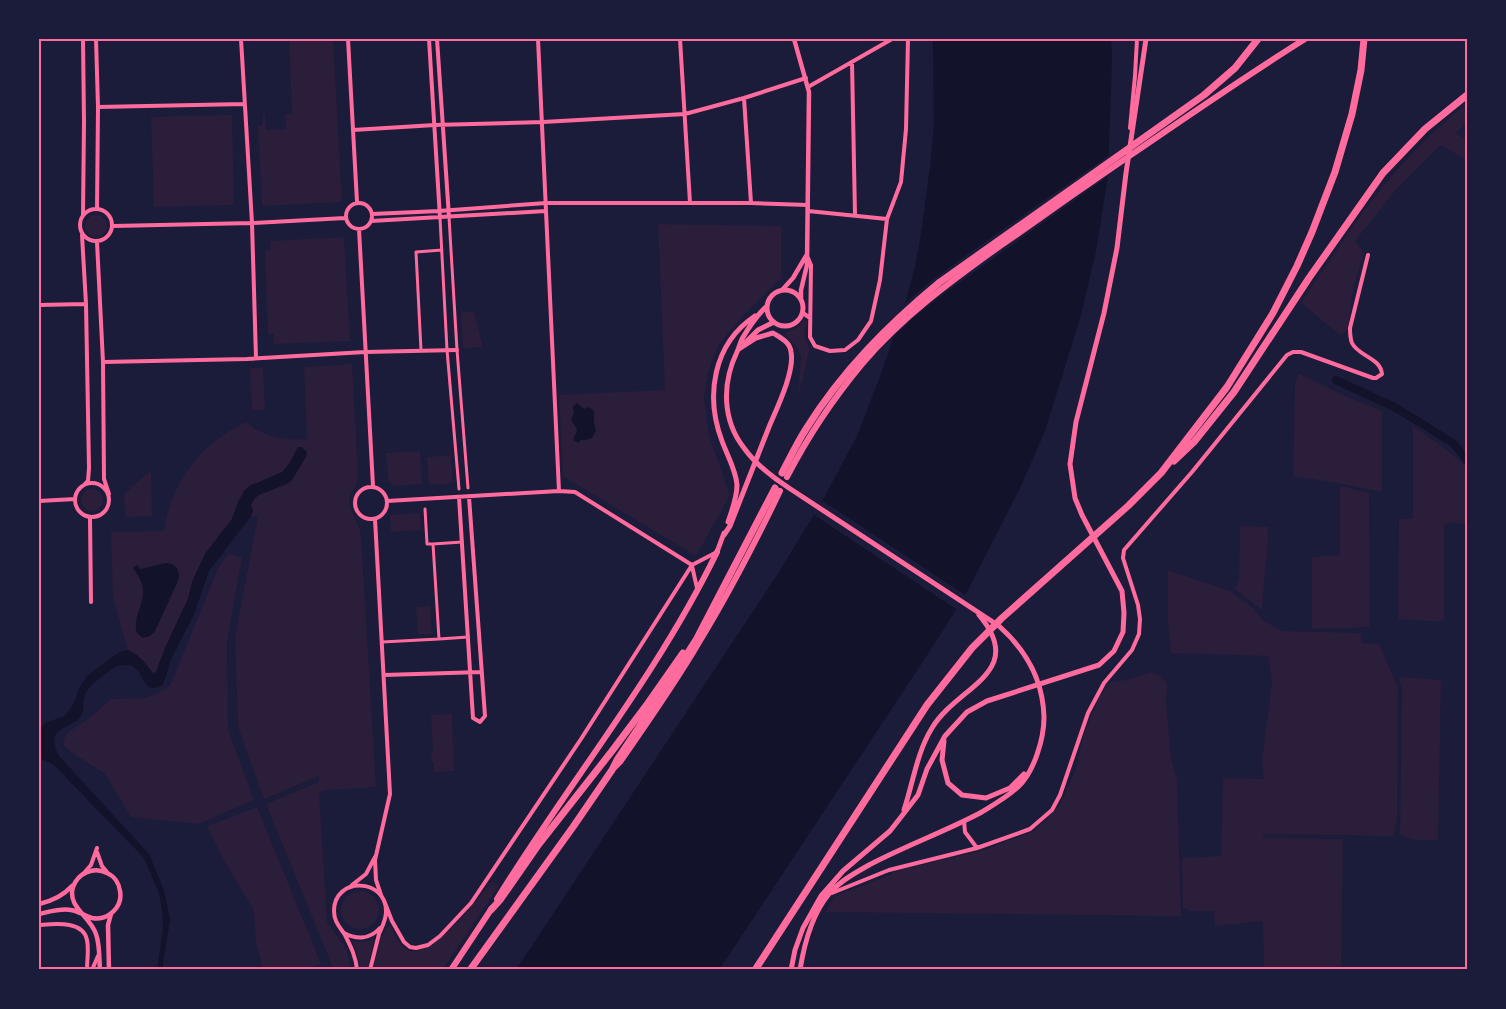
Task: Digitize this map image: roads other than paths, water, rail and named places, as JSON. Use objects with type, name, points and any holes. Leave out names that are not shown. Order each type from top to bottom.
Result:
[{"type":"highway","points":[[785,475],[806,430],[823,404],[906,310],[940,282],[1204,94],[1235,68],[1258,39]]},
{"type":"highway","points":[[862,359],[944,287],[1218,94],[1305,39]]},
{"type":"highway","points":[[1161,473],[1227,387],[1273,313],[1297,266],[1335,172],[1352,114],[1364,39]]},
{"type":"highway","points":[[755,970],[927,705],[972,648],[1002,618],[1128,506],[1194,442],[1234,392],[1309,278],[1383,173],[1425,129],[1467,94]]},
{"type":"highway","points":[[470,970],[567,837],[681,665],[777,489]]},
{"type":"highway","points":[[612,770],[620,762],[699,644],[753,546],[777,489]]},
{"type":"highway","points":[[492,910],[497,898],[533,843],[666,646],[698,592],[717,552]]},
{"type":"highway","points":[[451,970],[539,844],[648,703],[702,626]]},
{"type":"main road","points":[[791,970],[803,928],[821,896],[843,871],[902,818],[918,795],[927,769],[945,736],[967,712],[987,701],[1099,665],[1114,651],[1123,632],[1122,591],[1075,498],[1070,464],[1076,422],[1104,313],[1117,248],[1146,39]]},
{"type":"main road","points":[[717,552],[736,497],[737,484],[717,425],[714,396],[716,375],[722,354],[729,341],[744,325],[767,306],[773,294],[783,289],[793,291],[801,298],[803,313],[801,318],[785,326],[774,322],[768,313],[767,306]]},
{"type":"main road","points":[[759,314],[742,340],[729,368],[726,394],[730,422],[744,449],[760,467],[789,488],[986,620],[1003,629],[1014,640],[1032,667],[1042,697],[1044,721],[1043,736],[1033,764],[1020,786],[1002,801],[868,866],[847,878],[829,894],[818,911],[802,956],[800,970]]},
{"type":"main road","points":[[738,350],[758,330],[774,322]]},
{"type":"main road","points":[[724,535],[730,526],[774,416],[792,361],[790,346],[785,340],[772,333],[756,338],[738,350]]},
{"type":"main road","points":[[902,818],[922,750],[932,729],[948,709],[988,673],[996,656],[994,638],[986,620]]},
{"type":"main road","points":[[945,736],[942,760],[948,783],[962,795],[986,798],[1010,788],[1033,764]]},
{"type":"street","points":[[83,39],[83,216],[80,225],[86,304],[89,476],[78,490],[75,500],[80,514],[90,518],[100,516],[110,504],[104,479],[103,362],[98,242]]},
{"type":"street","points":[[96,39],[97,209]]},
{"type":"street","points":[[241,39],[252,223],[256,358]]},
{"type":"street","points":[[348,39],[357,202]]},
{"type":"street","points":[[429,39],[447,350],[459,489]]},
{"type":"street","points":[[437,39],[468,488]]},
{"type":"street","points":[[538,39],[559,491]]},
{"type":"street","points":[[680,39],[690,203]]},
{"type":"street","points":[[794,39],[808,87],[807,265],[801,298]]},
{"type":"street","points":[[808,87],[892,39]]},
{"type":"street","points":[[807,254],[811,265],[810,336],[815,346],[830,351],[844,350],[858,340],[871,321],[880,280],[887,219],[901,182],[906,130],[908,39]]},
{"type":"street","points":[[1126,173],[1137,39]]},
{"type":"street","points":[[852,62],[855,215]]},
{"type":"street","points":[[353,130],[686,114],[806,78]]},
{"type":"street","points":[[744,98],[751,203]]},
{"type":"street","points":[[98,107],[244,105]]},
{"type":"street","points":[[357,202],[365,204],[372,214],[366,227],[359,229],[351,227],[345,218],[348,207],[357,202]]},
{"type":"street","points":[[372,214],[546,203],[808,205]]},
{"type":"street","points":[[82,235],[98,242],[108,237],[113,226],[110,216],[102,210],[88,211],[83,216]]},
{"type":"street","points":[[371,220],[546,211]]},
{"type":"street","points":[[808,211],[887,219]]},
{"type":"street","points":[[113,226],[345,218]]},
{"type":"street","points":[[359,229],[373,486]]},
{"type":"street","points":[[421,351],[416,252],[442,250]]},
{"type":"street","points":[[783,289],[793,278],[807,254]]},
{"type":"street","points":[[829,894],[889,870],[976,848],[1030,829],[1052,810],[1060,795],[1088,713],[1104,683],[1132,650],[1139,634],[1138,605],[1124,558],[1124,550],[1192,472],[1287,355],[1301,352],[1373,378],[1382,374],[1380,366],[1353,346],[1351,340],[1350,328],[1368,255]]},
{"type":"street","points":[[39,304],[86,304]]},
{"type":"street","points":[[803,313],[810,319]]},
{"type":"street","points":[[103,362],[457,350]]},
{"type":"street","points":[[85,484],[102,485],[109,494]]},
{"type":"street","points":[[373,486],[381,490],[387,501],[382,514],[375,519],[369,519],[356,509],[355,498],[362,489],[373,486]]},
{"type":"street","points":[[387,501],[575,492],[692,565],[698,592]]},
{"type":"street","points":[[459,497],[473,717],[480,722],[485,716],[469,497]]},
{"type":"street","points":[[39,501],[75,500]]},
{"type":"street","points":[[425,509],[427,544],[462,542]]},
{"type":"street","points":[[90,518],[91,602]]},
{"type":"street","points":[[375,519],[390,794],[375,870],[381,896],[392,921],[404,942],[416,948],[428,945],[440,936],[471,903],[581,739],[692,565],[717,552]]},
{"type":"street","points":[[434,544],[439,639]]},
{"type":"street","points":[[382,642],[468,637]]},
{"type":"street","points":[[384,675],[482,672]]},
{"type":"street","points":[[964,821],[965,832],[976,848]]},
{"type":"street","points":[[39,904],[49,902],[70,889],[91,865],[97,848],[102,866],[107,873]]},
{"type":"street","points":[[377,852],[366,874],[342,892],[336,900],[334,917],[338,926],[351,937],[368,937],[376,933],[386,919],[385,903]]},
{"type":"street","points":[[83,874],[99,870],[107,873],[114,877],[120,891],[118,906],[108,924],[108,970]]},
{"type":"street","points":[[77,879],[72,894],[74,903],[90,921],[97,936],[100,970]]},
{"type":"street","points":[[349,887],[366,886],[374,889],[381,896]]},
{"type":"street","points":[[39,914],[64,909],[78,911],[91,918],[99,918],[113,912]]},
{"type":"street","points":[[39,924],[68,925],[80,928],[87,938],[87,970]]},
{"type":"street","points":[[370,970],[382,926]]},
{"type":"street","points":[[344,932],[354,955],[357,970]]},
{"type":"street","points":[[92,970],[99,953]]},
{"type":"waterway","points":[[1336,380],[1394,407],[1421,423],[1454,444],[1467,460]]}]
